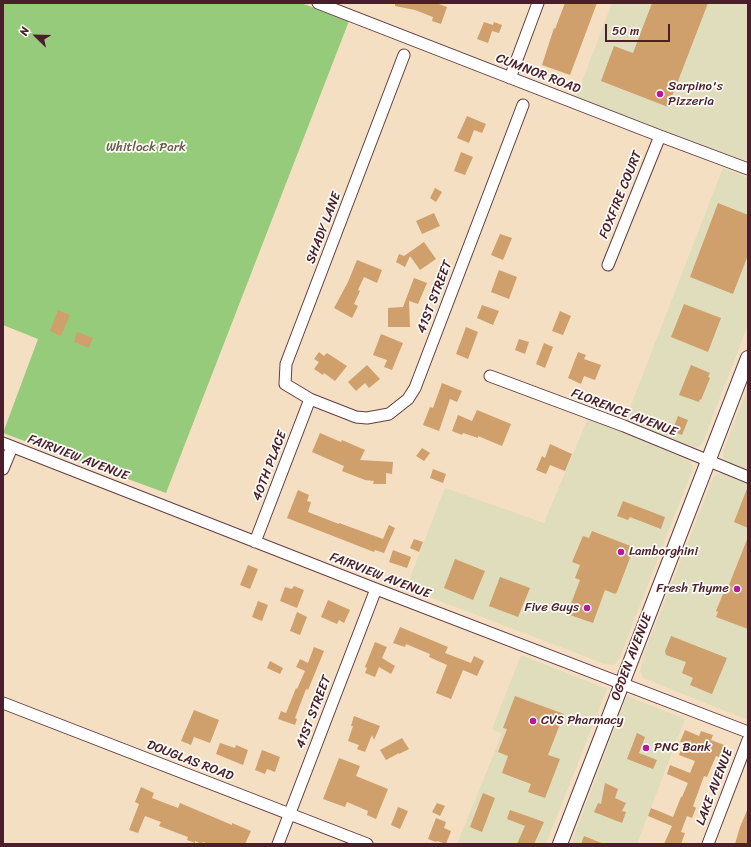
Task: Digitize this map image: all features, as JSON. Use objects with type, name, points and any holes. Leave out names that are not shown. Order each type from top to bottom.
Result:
[{"type":"main road","name":"OGDEN AVENUE","points":[[560,844],[748,358]]},
{"type":"street","name":"CUMNOR ROAD","points":[[318,3],[748,169]]},
{"type":"street","points":[[510,78],[538,3]]},
{"type":"street","name":"SHADY LANE","points":[[310,399],[285,384],[286,364],[404,55]]},
{"type":"street","name":"41ST STREET","points":[[310,399],[356,416],[367,418],[389,414],[408,399],[415,388],[523,105]]},
{"type":"street","name":"FOXFIRE COURT","points":[[608,265],[660,136]]},
{"type":"street","name":"FLORENCE AVENUE","points":[[490,376],[624,426],[748,477]]},
{"type":"street","name":"40TH PLACE","points":[[255,542],[310,399]]},
{"type":"street","points":[[3,469],[7,445]]},
{"type":"street","name":"FAIRVIEW AVENUE","points":[[7,445],[376,590],[748,732]]},
{"type":"street","name":"41ST STREET","points":[[278,844],[376,590]]},
{"type":"street","name":"DOUGLAS ROAD","points":[[3,703],[367,844]]},
{"type":"street","name":"LAKE AVENUE","points":[[708,844],[748,740]]},
{"type":"shaded area","points":[[612,3],[748,3],[748,170],[574,103]]},
{"type":"shaded area","points":[[723,168],[748,178],[748,325],[703,442],[698,447],[693,448],[624,423]]},
{"type":"shaded area","points":[[748,387],[748,470],[725,461],[723,451]]},
{"type":"shaded area","points":[[588,418],[690,461],[693,468],[620,657],[614,665],[605,664],[406,588],[445,488],[544,523]]},
{"type":"shaded area","points":[[723,472],[748,482],[748,720],[643,678],[640,671],[644,654],[713,478]]},
{"type":"shaded area","points":[[521,655],[607,689],[546,844],[457,844],[502,734],[492,729]]},
{"type":"shaded area","points":[[627,696],[685,719],[637,844],[571,844]]},
{"type":"green space","name":"Whitlock Park","points":[[3,3],[301,3],[349,21],[166,493],[3,433],[38,339],[3,325]]},
{"type":"building","points":[[395,3],[436,3],[447,7],[441,24],[432,21],[433,17],[415,10],[395,6]]},
{"type":"building","points":[[565,3],[597,3],[570,75],[542,65],[554,28],[555,29]]},
{"type":"building","points":[[652,3],[708,3],[668,107],[601,81],[614,46],[633,53]]},
{"type":"building","points":[[484,22],[493,25],[494,22],[502,25],[499,33],[492,31],[488,43],[477,39]]},
{"type":"building","points":[[467,116],[486,124],[482,133],[474,130],[469,143],[457,138]]},
{"type":"building","points":[[461,152],[473,157],[465,175],[454,171]]},
{"type":"building","points":[[435,188],[442,192],[436,202],[430,198]]},
{"type":"building","points":[[718,203],[748,215],[748,255],[733,294],[690,277]]},
{"type":"building","points":[[434,213],[440,226],[422,234],[416,221]]},
{"type":"building","points":[[500,234],[512,238],[503,260],[491,255]]},
{"type":"building","points":[[424,242],[436,259],[420,270],[410,256],[405,267],[396,262],[399,254],[404,256]]},
{"type":"building","points":[[357,260],[382,270],[377,283],[364,277],[354,304],[358,306],[352,318],[334,308],[348,282]]},
{"type":"building","points":[[499,270],[517,277],[509,299],[491,292]]},
{"type":"building","points":[[414,278],[427,283],[418,304],[409,301],[410,327],[388,327],[388,308],[403,307]]},
{"type":"building","points":[[684,304],[721,318],[708,352],[671,337]]},
{"type":"building","points":[[482,305],[499,311],[493,325],[477,318]]},
{"type":"building","points":[[58,310],[70,315],[61,336],[50,331]]},
{"type":"building","points":[[560,311],[571,316],[563,335],[552,331]]},
{"type":"building","points":[[466,327],[478,332],[468,359],[456,354]]},
{"type":"building","points":[[77,332],[93,338],[89,348],[74,342]]},
{"type":"building","points":[[381,334],[403,343],[392,370],[384,367],[387,360],[373,355]]},
{"type":"building","points":[[519,339],[529,342],[525,354],[515,350]]},
{"type":"building","points":[[544,343],[553,347],[545,368],[536,364]]},
{"type":"building","points":[[319,352],[324,356],[327,353],[347,366],[335,381],[324,373],[323,375],[314,369],[319,362],[314,359]]},
{"type":"building","points":[[578,352],[586,355],[584,359],[601,365],[595,380],[584,376],[581,384],[568,378]]},
{"type":"building","points":[[367,365],[380,379],[369,388],[365,383],[356,391],[348,382]]},
{"type":"building","points":[[691,365],[710,373],[708,377],[710,378],[699,402],[679,395]]},
{"type":"building","points":[[442,383],[462,391],[457,402],[450,399],[439,431],[423,425],[430,407],[433,408]]},
{"type":"building","points":[[477,410],[511,424],[502,446],[478,436],[478,438],[463,433],[462,435],[452,431],[458,415],[472,421]]},
{"type":"building","points":[[678,416],[688,420],[682,435],[672,431]]},
{"type":"building","points":[[320,433],[341,442],[342,440],[365,450],[360,460],[393,462],[392,474],[386,473],[386,484],[373,484],[374,481],[365,480],[342,471],[344,466],[312,452]]},
{"type":"building","points":[[550,444],[572,454],[565,471],[550,465],[546,474],[536,470],[542,456],[545,458]]},
{"type":"building","points":[[422,448],[430,453],[424,461],[416,456]]},
{"type":"building","points":[[433,469],[446,474],[443,483],[430,478]]},
{"type":"building","points":[[748,486],[748,528],[734,522]]},
{"type":"building","points":[[298,490],[309,495],[307,501],[311,502],[308,512],[383,539],[389,525],[395,528],[384,553],[375,550],[374,552],[287,518]]},
{"type":"building","points":[[623,501],[665,517],[661,529],[630,517],[628,520],[617,516]]},
{"type":"building","points":[[592,531],[633,547],[617,592],[615,594],[605,590],[593,623],[567,614],[580,580],[575,578],[580,565],[572,562],[583,536],[589,538]]},
{"type":"building","name":"Fresh Thyme","points":[[748,537],[748,629],[716,617],[718,612],[716,611],[725,589],[727,590]]},
{"type":"building","points":[[414,539],[423,542],[419,552],[410,548]]},
{"type":"building","points":[[393,550],[411,557],[407,568],[389,562]]},
{"type":"building","points":[[455,559],[485,571],[473,600],[444,588]]},
{"type":"building","points":[[248,565],[258,569],[250,589],[240,585]]},
{"type":"building","points":[[500,577],[530,588],[518,617],[489,606]]},
{"type":"building","points":[[294,586],[304,590],[297,608],[280,601],[285,587],[292,589]]},
{"type":"building","points":[[328,600],[350,610],[344,623],[339,620],[337,624],[321,617]]},
{"type":"building","points":[[258,601],[268,605],[262,621],[252,617]]},
{"type":"building","points":[[297,612],[307,617],[300,635],[290,631]]},
{"type":"building","points":[[400,627],[448,647],[445,653],[471,663],[474,656],[484,661],[477,676],[463,670],[451,699],[436,693],[447,665],[429,657],[430,654],[406,644],[405,647],[393,643]]},
{"type":"building","points":[[671,636],[727,658],[712,694],[690,685],[693,678],[682,673],[686,662],[666,655],[665,651]]},
{"type":"building","points":[[375,642],[387,647],[382,658],[395,666],[391,674],[379,667],[375,677],[365,673],[367,668],[365,667]]},
{"type":"building","points":[[314,647],[324,651],[308,690],[306,689],[295,718],[297,719],[295,725],[278,719],[281,711],[286,713],[305,671],[296,667],[300,659],[308,663]]},
{"type":"building","points":[[270,661],[283,668],[280,674],[267,668]]},
{"type":"building","points":[[515,696],[564,714],[548,755],[560,759],[545,798],[528,792],[531,784],[502,773],[508,756],[498,752],[507,729],[503,728]]},
{"type":"building","points":[[194,710],[219,720],[210,743],[194,737],[191,745],[181,741]]},
{"type":"building","points":[[354,716],[380,726],[374,740],[372,735],[365,752],[357,749],[359,745],[348,741],[353,726],[351,726]]},
{"type":"building","points":[[685,730],[699,736],[701,731],[713,735],[711,740],[724,745],[719,757],[716,756],[707,777],[704,776],[693,806],[696,808],[692,818],[687,816],[681,832],[685,833],[681,844],[664,844],[672,826],[648,816],[651,808],[673,817],[682,797],[688,783],[667,774],[670,765],[690,773],[695,761],[679,755],[684,743],[680,742]]},
{"type":"building","points":[[637,733],[645,737],[639,753],[657,760],[653,769],[627,759]]},
{"type":"building","points":[[402,738],[409,749],[386,760],[380,750]]},
{"type":"building","points":[[220,743],[235,748],[236,745],[248,750],[243,765],[216,754]]},
{"type":"building","points":[[262,750],[280,757],[275,772],[267,769],[265,774],[255,770]]},
{"type":"building","points":[[339,758],[360,766],[356,776],[388,789],[376,819],[367,815],[368,811],[347,802],[345,807],[323,799]]},
{"type":"building","points":[[605,783],[618,789],[615,798],[626,803],[622,811],[626,812],[622,823],[594,812],[598,803],[601,804]]},
{"type":"building","points":[[141,787],[154,793],[152,798],[178,808],[180,803],[232,825],[232,823],[251,831],[245,844],[208,844],[203,842],[202,844],[195,841],[195,843],[187,840],[188,837],[159,826],[161,822],[145,816],[138,833],[129,830],[139,804],[135,802]]},
{"type":"building","points":[[483,793],[495,798],[482,832],[470,827]]},
{"type":"building","points":[[437,803],[445,806],[440,816],[432,812]]},
{"type":"building","points":[[398,807],[408,811],[400,829],[391,825]]},
{"type":"building","points":[[748,808],[748,844],[735,844],[740,827]]},
{"type":"building","points":[[510,810],[544,822],[534,844],[517,844],[525,826],[507,819]]},
{"type":"building","points":[[436,818],[446,822],[444,828],[451,831],[446,844],[428,839]]},
{"type":"building","points":[[584,836],[604,844],[581,844]]},
{"type":"place","name":"Sarpino's Pizzeria","points":[[660,94]]},
{"type":"place","name":"Lamborghini","points":[[621,552]]},
{"type":"place","name":"Fresh Thyme","points":[[737,589]]},
{"type":"place","name":"Five Guys","points":[[587,608]]},
{"type":"place","name":"CVS Pharmacy","points":[[533,721]]},
{"type":"place","name":"PNC Bank","points":[[646,748]]}]
